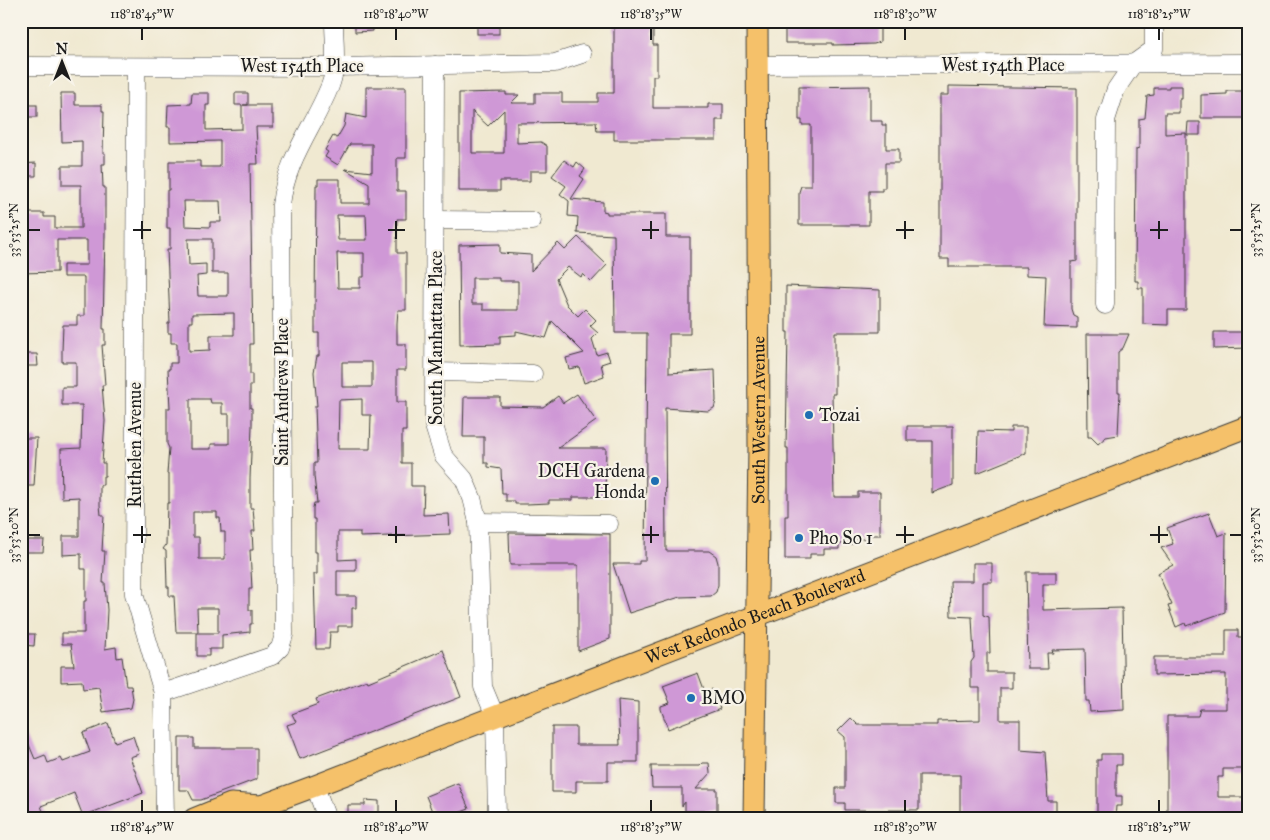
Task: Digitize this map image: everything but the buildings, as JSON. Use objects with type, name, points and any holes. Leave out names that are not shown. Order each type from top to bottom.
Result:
[{"type":"main road","name":"South Western Avenue","points":[[754,819],[758,615],[757,21]]},
{"type":"main road","name":"West Redondo Beach Boulevard","points":[[194,819],[231,804],[255,812],[315,786],[494,716],[1249,426]]},
{"type":"street","name":"Saint Andrews Place","points":[[163,693],[272,656],[280,648],[282,641],[284,625],[281,205],[283,184],[289,167],[331,85],[334,67],[334,21]]},
{"type":"street","points":[[1105,305],[1106,120],[1116,90],[1132,64],[1154,49],[1154,21]]},
{"type":"street","name":"West 154th Place","points":[[21,66],[334,67],[555,63],[582,54]]},
{"type":"street","name":"West 154th Place","points":[[757,65],[1249,63]]},
{"type":"street","name":"South Manhattan Place","points":[[435,65],[434,426],[442,455],[464,479],[472,498],[478,522],[483,687],[494,716],[497,819]]},
{"type":"street","name":"Ruthelen Avenue","points":[[136,67],[134,594],[163,693],[165,819]]},
{"type":"street","points":[[435,220],[532,221]]},
{"type":"street","points":[[435,372],[533,374]]},
{"type":"street","points":[[478,522],[609,524]]},
{"type":"street","points":[[315,786],[327,819]]},
{"type":"place","name":"Tozai","points":[[809,415]]},
{"type":"place","name":"DCH Gardena Honda","points":[[655,481]]},
{"type":"place","name":"Pho So 1","points":[[799,538]]},
{"type":"place","name":"BMO","points":[[691,698]]}]
